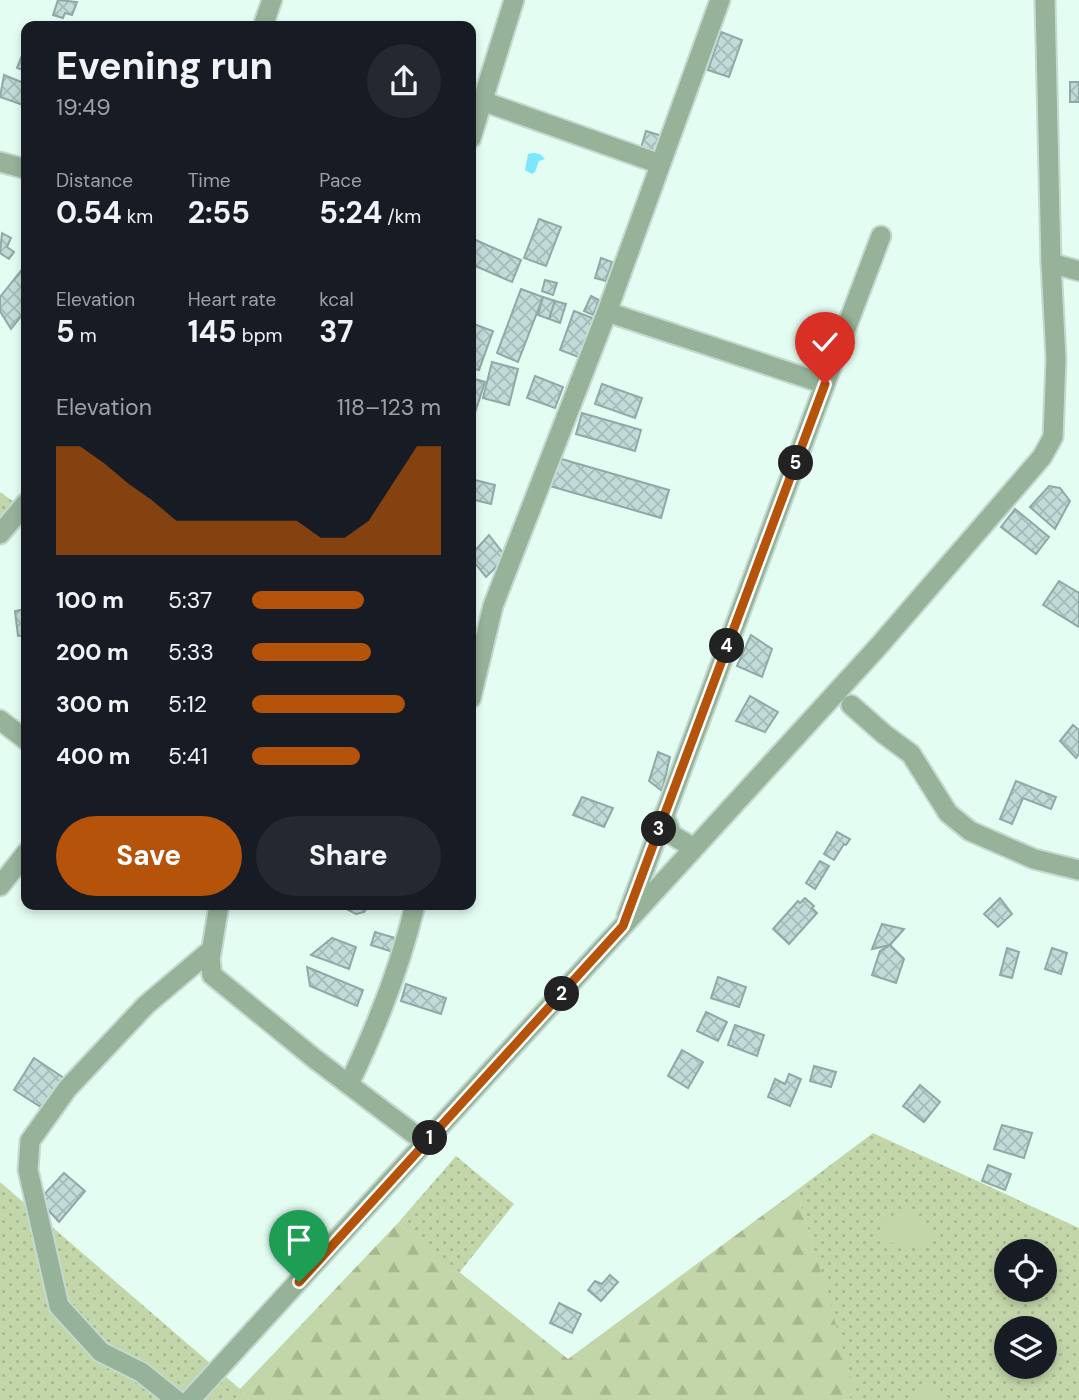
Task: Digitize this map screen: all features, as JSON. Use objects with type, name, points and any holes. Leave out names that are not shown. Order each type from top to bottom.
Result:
[{"type":"street","points":[[265,21],[272,0]]},
{"type":"street","points":[[476,121],[514,0]]},
{"type":"street","points":[[476,677],[493,606],[607,312],[720,0]]},
{"type":"street","points":[[190,1400],[877,648],[1033,468],[1053,438],[1056,421],[1056,359],[1045,0]]},
{"type":"street","points":[[482,101],[660,164]]},
{"type":"street","points":[[0,162],[21,168]]},
{"type":"street","points":[[623,926],[881,236]]},
{"type":"street","points":[[1051,263],[1079,271]]},
{"type":"street","points":[[607,312],[825,384]]},
{"type":"street","points":[[0,534],[21,509]]},
{"type":"street","points":[[842,684],[851,705],[911,754],[948,813],[971,831],[1034,859],[1079,870]]},
{"type":"street","points":[[824,704],[851,705]]},
{"type":"street","points":[[0,720],[21,736]]},
{"type":"street","points":[[664,815],[672,835],[694,848]]},
{"type":"street","points":[[0,886],[21,859]]},
{"type":"street","points":[[218,910],[211,950],[212,975],[426,1143]]},
{"type":"street","points":[[349,1084],[378,1023],[404,951],[414,910]]},
{"type":"street","points":[[176,1400],[141,1372],[101,1352],[59,1306],[28,1170],[30,1141],[68,1089],[146,1005],[211,950]]},
{"type":"green space","points":[[0,492],[14,502],[0,520]]},
{"type":"green space","points":[[873,1133],[1079,1228],[1079,1400],[844,1400],[855,1394],[797,1190]]},
{"type":"green space","points":[[456,1156],[514,1204],[459,1273],[398,1223]]},
{"type":"green space","points":[[0,1182],[240,1389],[250,1400],[0,1400]]},
{"type":"green space","points":[[797,1190],[856,1394],[844,1400],[250,1400],[240,1389],[398,1223],[568,1359]]},
{"type":"green space","points":[[907,1213],[917,1215],[929,1225],[929,1239],[919,1247],[906,1248],[882,1237],[882,1226],[887,1219]]},
{"type":"green space","points":[[917,1389],[938,1389],[951,1400],[911,1400]]},
{"type":"water","points":[[528,154],[540,154],[545,159],[539,161],[532,174],[525,170]]},
{"type":"building","points":[[58,0],[77,2],[72,15],[65,13],[63,18],[53,15]]},
{"type":"building","points":[[721,32],[742,40],[729,77],[708,70]]},
{"type":"building","points":[[4,75],[21,82],[21,104],[0,97]]},
{"type":"building","points":[[1070,82],[1079,82],[1079,102],[1070,102]]},
{"type":"building","points":[[646,131],[662,136],[656,156],[640,151]]},
{"type":"building","points":[[539,219],[561,227],[546,266],[524,258]]},
{"type":"building","points":[[2,233],[11,238],[7,247],[14,252],[9,259],[0,253]]},
{"type":"building","points":[[476,240],[521,260],[512,282],[476,266]]},
{"type":"building","points":[[601,258],[612,262],[606,281],[595,278]]},
{"type":"building","points":[[21,271],[21,316],[11,329],[0,311],[0,297]]},
{"type":"building","points":[[545,280],[557,283],[553,295],[542,291]]},
{"type":"building","points":[[521,289],[543,297],[518,362],[497,353]]},
{"type":"building","points":[[591,296],[599,300],[593,315],[584,311]]},
{"type":"building","points":[[543,297],[555,301],[549,319],[538,315]]},
{"type":"building","points":[[555,301],[566,304],[560,323],[549,319]]},
{"type":"building","points":[[574,311],[595,319],[581,358],[560,350]]},
{"type":"building","points":[[476,325],[493,331],[479,370],[476,369]]},
{"type":"building","points":[[492,362],[518,369],[509,405],[483,398]]},
{"type":"building","points":[[535,376],[563,387],[555,408],[527,398]]},
{"type":"building","points":[[476,379],[485,382],[476,410]]},
{"type":"building","points":[[602,384],[642,398],[635,418],[595,404]]},
{"type":"building","points":[[582,413],[641,430],[635,451],[576,434]]},
{"type":"building","points":[[558,458],[669,490],[661,518],[550,486]]},
{"type":"building","points":[[476,480],[495,485],[491,504],[476,500]]},
{"type":"building","points":[[1049,486],[1060,488],[1070,501],[1055,529],[1030,507]]},
{"type":"building","points":[[1015,509],[1049,537],[1036,554],[1001,527]]},
{"type":"building","points":[[489,535],[506,557],[486,577],[476,564],[476,549]]},
{"type":"building","points":[[1059,581],[1079,593],[1079,627],[1043,605]]},
{"type":"building","points":[[21,610],[21,636],[18,636],[15,611]]},
{"type":"building","points":[[751,635],[772,649],[762,677],[737,666]]},
{"type":"building","points":[[750,696],[778,712],[765,732],[736,721]]},
{"type":"building","points":[[1073,725],[1079,730],[1079,754],[1076,758],[1060,741]]},
{"type":"building","points":[[658,752],[670,757],[662,791],[649,781]]},
{"type":"building","points":[[1016,781],[1056,797],[1051,809],[1023,798],[1012,824],[1000,819]]},
{"type":"building","points":[[582,797],[613,808],[604,827],[573,815]]},
{"type":"building","points":[[837,832],[850,839],[834,860],[824,854]]},
{"type":"building","points":[[820,861],[829,866],[815,889],[806,883]]},
{"type":"building","points":[[805,898],[817,913],[789,944],[773,929],[798,901],[800,903]]},
{"type":"building","points":[[1000,898],[1012,914],[998,927],[984,914]]},
{"type":"building","points":[[348,910],[365,910],[364,912],[356,914]]},
{"type":"building","points":[[882,924],[904,929],[890,945],[872,949]]},
{"type":"building","points":[[375,932],[398,939],[393,952],[371,945]]},
{"type":"building","points":[[332,938],[356,947],[349,969],[311,955]]},
{"type":"building","points":[[890,945],[904,959],[896,983],[872,975],[880,951]]},
{"type":"building","points":[[1007,948],[1019,952],[1012,978],[1000,975]]},
{"type":"building","points":[[1052,948],[1067,953],[1061,974],[1045,969]]},
{"type":"building","points":[[307,967],[363,990],[357,1006],[310,986]]},
{"type":"building","points":[[718,977],[746,987],[739,1007],[711,998]]},
{"type":"building","points":[[406,984],[446,998],[441,1014],[401,1001]]},
{"type":"building","points":[[706,1012],[727,1022],[718,1041],[697,1031]]},
{"type":"building","points":[[735,1025],[764,1035],[757,1056],[728,1045]]},
{"type":"building","points":[[682,1050],[703,1062],[688,1088],[668,1076]]},
{"type":"building","points":[[34,1058],[64,1078],[44,1109],[14,1090]]},
{"type":"building","points":[[814,1066],[836,1072],[831,1087],[810,1081]]},
{"type":"building","points":[[789,1074],[801,1079],[790,1106],[768,1097],[775,1079],[785,1084]]},
{"type":"building","points":[[920,1085],[940,1102],[924,1122],[903,1106]]},
{"type":"building","points":[[1002,1125],[1032,1133],[1024,1158],[994,1149]]},
{"type":"building","points":[[988,1165],[1011,1174],[1005,1190],[982,1181]]},
{"type":"building","points":[[64,1173],[85,1191],[59,1222],[39,1200]]},
{"type":"building","points":[[610,1275],[618,1282],[601,1301],[588,1290],[595,1281],[602,1284]]},
{"type":"building","points":[[559,1303],[581,1314],[572,1333],[550,1323]]},
{"type":"route","points":[[299,1282],[623,926],[825,384]]}]
